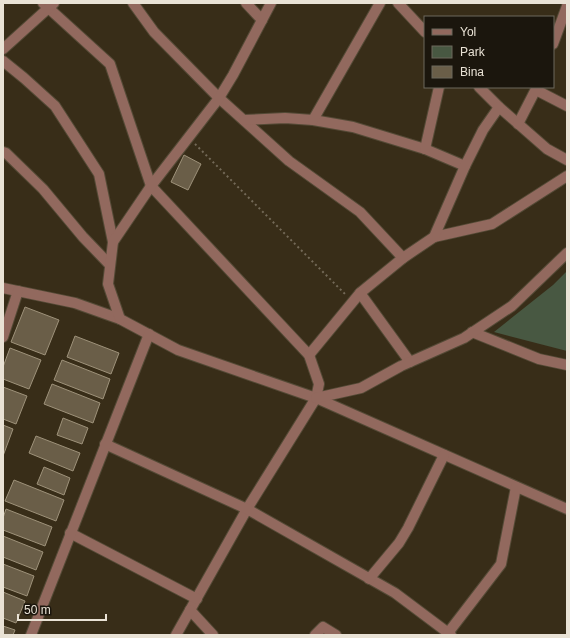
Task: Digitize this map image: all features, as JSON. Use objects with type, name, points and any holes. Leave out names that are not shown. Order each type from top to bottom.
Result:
[{"type":"street","points":[[133,3],[154,32],[219,98],[289,161],[360,212],[403,258]]},
{"type":"street","points":[[246,3],[262,20]]},
{"type":"street","points":[[113,242],[152,186],[219,98],[233,75],[271,3]]},
{"type":"street","points":[[313,120],[380,3]]},
{"type":"street","points":[[399,3],[424,31]]},
{"type":"street","points":[[3,49],[48,5],[110,64],[152,186],[309,355],[319,384],[316,398],[247,509],[176,635]]},
{"type":"street","points":[[554,41],[567,6]]},
{"type":"street","points":[[3,61],[55,106],[99,174],[113,242],[108,284],[120,319]]},
{"type":"street","points":[[425,149],[439,88]]},
{"type":"street","points":[[480,88],[546,149],[567,160]]},
{"type":"street","points":[[518,124],[536,89],[567,106]]},
{"type":"street","points":[[434,238],[465,166],[483,130],[499,107]]},
{"type":"street","points":[[244,120],[285,118],[313,120],[353,127],[425,149],[465,166]]},
{"type":"street","points":[[3,152],[43,189],[83,237],[110,265]]},
{"type":"street","points":[[309,355],[360,293],[403,258],[434,238],[492,224],[567,176]]},
{"type":"street","points":[[316,398],[361,388],[410,362],[464,338],[512,306],[567,254]]},
{"type":"street","points":[[3,288],[75,303],[120,319],[178,350],[316,398],[567,509]]},
{"type":"street","points":[[3,337],[18,292]]},
{"type":"street","points":[[360,293],[410,362]]},
{"type":"street","points":[[472,332],[539,359],[567,365]]},
{"type":"street","points":[[31,635],[149,334]]},
{"type":"street","points":[[105,444],[247,509],[396,593],[450,634],[501,564],[516,487]]},
{"type":"street","points":[[370,579],[399,543],[408,528],[444,455]]},
{"type":"street","points":[[70,533],[197,599]]},
{"type":"street","points":[[190,610],[214,635]]},
{"type":"street","points":[[315,635],[323,628],[336,635]]},
{"type":"path","points":[[189,138],[353,302]]},
{"type":"green space","points":[[567,271],[567,351],[494,332],[553,285]]},
{"type":"building","points":[[184,155],[201,164],[188,190],[171,182]]},
{"type":"building","points":[[25,307],[59,320],[45,355],[11,342]]},
{"type":"building","points":[[75,336],[119,353],[111,374],[67,357]]},
{"type":"building","points":[[10,348],[41,360],[29,389],[3,379],[3,367]]},
{"type":"building","points":[[62,360],[110,379],[103,399],[54,380]]},
{"type":"building","points":[[52,384],[100,403],[93,423],[44,404]]},
{"type":"building","points":[[3,387],[27,396],[16,424],[3,419]]},
{"type":"building","points":[[63,418],[88,428],[82,444],[57,435]]},
{"type":"building","points":[[3,425],[13,429],[3,456]]},
{"type":"building","points":[[36,436],[80,453],[73,471],[29,453]]},
{"type":"building","points":[[44,467],[70,478],[64,495],[37,484]]},
{"type":"building","points":[[14,480],[64,500],[56,521],[5,501]]},
{"type":"building","points":[[6,509],[52,527],[45,546],[3,530],[3,518]]},
{"type":"building","points":[[3,536],[43,552],[36,570],[3,557]]},
{"type":"building","points":[[3,564],[34,576],[27,596],[3,587]]},
{"type":"building","points":[[3,592],[25,601],[16,623],[3,618]]},
{"type":"building","points":[[3,626],[15,630],[13,635],[3,635]]}]
